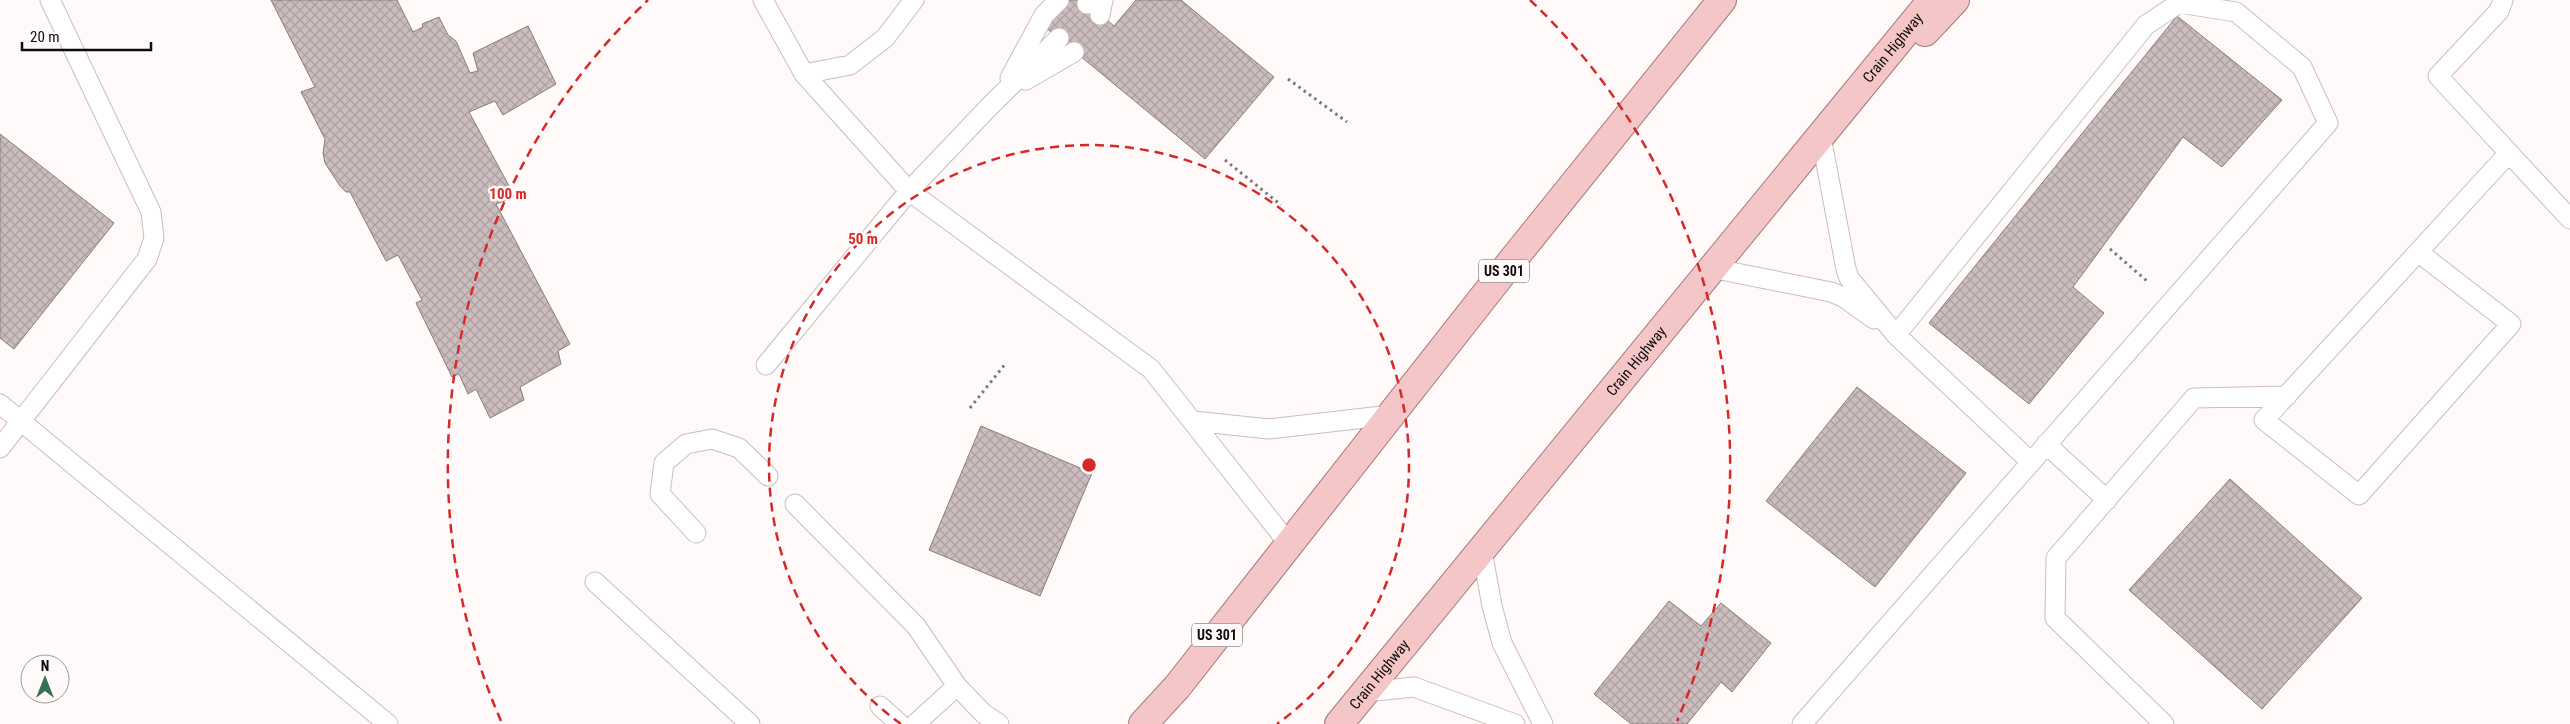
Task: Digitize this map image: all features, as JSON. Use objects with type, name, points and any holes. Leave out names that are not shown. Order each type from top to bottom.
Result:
[{"type":"highway","name":"US 301","points":[[1143,724],[1177,687],[1722,0]]},
{"type":"highway","name":"Crain Highway","points":[[1339,724],[1482,551],[1758,210],[1932,0]]},
{"type":"highway","points":[[1758,210],[1955,0]]},
{"type":"lane","points":[[0,448],[147,259],[154,238],[151,212],[50,0]]},
{"type":"lane","points":[[763,0],[804,74],[909,191],[1151,370],[1289,544]]},
{"type":"lane","points":[[804,74],[850,65],[885,38],[914,0]]},
{"type":"lane","points":[[1001,94],[1044,15],[1059,0]]},
{"type":"lane","points":[[2503,0],[2499,11],[2438,76],[2570,219]]},
{"type":"lane","points":[[1802,724],[2328,123],[2302,66],[2236,12],[2179,2],[2146,24],[1896,335]]},
{"type":"lane","points":[[766,365],[909,191],[1001,94],[1059,38]]},
{"type":"lane","points":[[1001,94],[1074,52]]},
{"type":"lane","points":[[1822,142],[1847,275],[1896,335],[2031,462]]},
{"type":"lane","points":[[2418,252],[2511,324],[2359,495],[2264,420],[2287,396],[2418,252],[2508,154]]},
{"type":"lane","points":[[1711,268],[1831,292],[1843,297],[1896,335]]},
{"type":"lane","points":[[2164,724],[2055,618],[2056,558],[2194,398],[2287,396]]},
{"type":"lane","points":[[0,404],[388,724]]},
{"type":"lane","points":[[1193,421],[1269,428],[1391,415]]},
{"type":"lane","points":[[696,533],[660,494],[664,463],[686,444],[712,439],[739,448],[768,476]]},
{"type":"lane","points":[[2046,444],[2107,500]]},
{"type":"lane","points":[[795,504],[916,626],[957,686],[984,714],[999,724]]},
{"type":"lane","points":[[1482,551],[1492,606],[1502,643],[1543,724]]},
{"type":"lane","points":[[595,582],[750,724]]},
{"type":"lane","points":[[915,724],[957,686]]},
{"type":"lane","points":[[1366,692],[1414,687],[1515,724]]},
{"type":"lane","points":[[880,706],[900,724]]},
{"type":"path","points":[[1288,79],[1347,122]]},
{"type":"path","points":[[1225,160],[1281,205]]},
{"type":"path","points":[[2110,249],[2171,301]]},
{"type":"path","points":[[970,408],[1006,363]]},
{"type":"building","points":[[271,0],[397,0],[413,32],[423,27],[422,24],[439,17],[448,35],[456,41],[470,73],[478,71],[473,53],[528,26],[556,84],[503,115],[495,101],[469,112],[515,197],[496,204],[570,344],[558,351],[561,364],[520,387],[524,400],[490,418],[476,389],[468,394],[459,374],[452,377],[416,303],[422,300],[398,255],[386,261],[350,192],[346,192],[340,186],[325,163],[323,153],[325,139],[301,92],[315,87]]},
{"type":"building","points":[[1067,0],[1083,0],[1114,26],[1136,0],[1181,0],[1274,77],[1205,159],[1045,27]]},
{"type":"building","points":[[2177,16],[2282,100],[2222,167],[2183,137],[2073,287],[2104,313],[2029,404],[1929,323]]},
{"type":"building","points":[[0,134],[114,223],[14,349],[0,338]]},
{"type":"building","points":[[1857,387],[1966,473],[1875,587],[1766,501]]},
{"type":"building","points":[[981,426],[1092,473],[1040,596],[929,550]]},
{"type":"building","points":[[2230,479],[2362,598],[2262,709],[2129,590]]},
{"type":"building","points":[[1669,601],[1701,626],[1721,603],[1771,643],[1732,692],[1721,682],[1687,724],[1631,724],[1594,694]]}]
